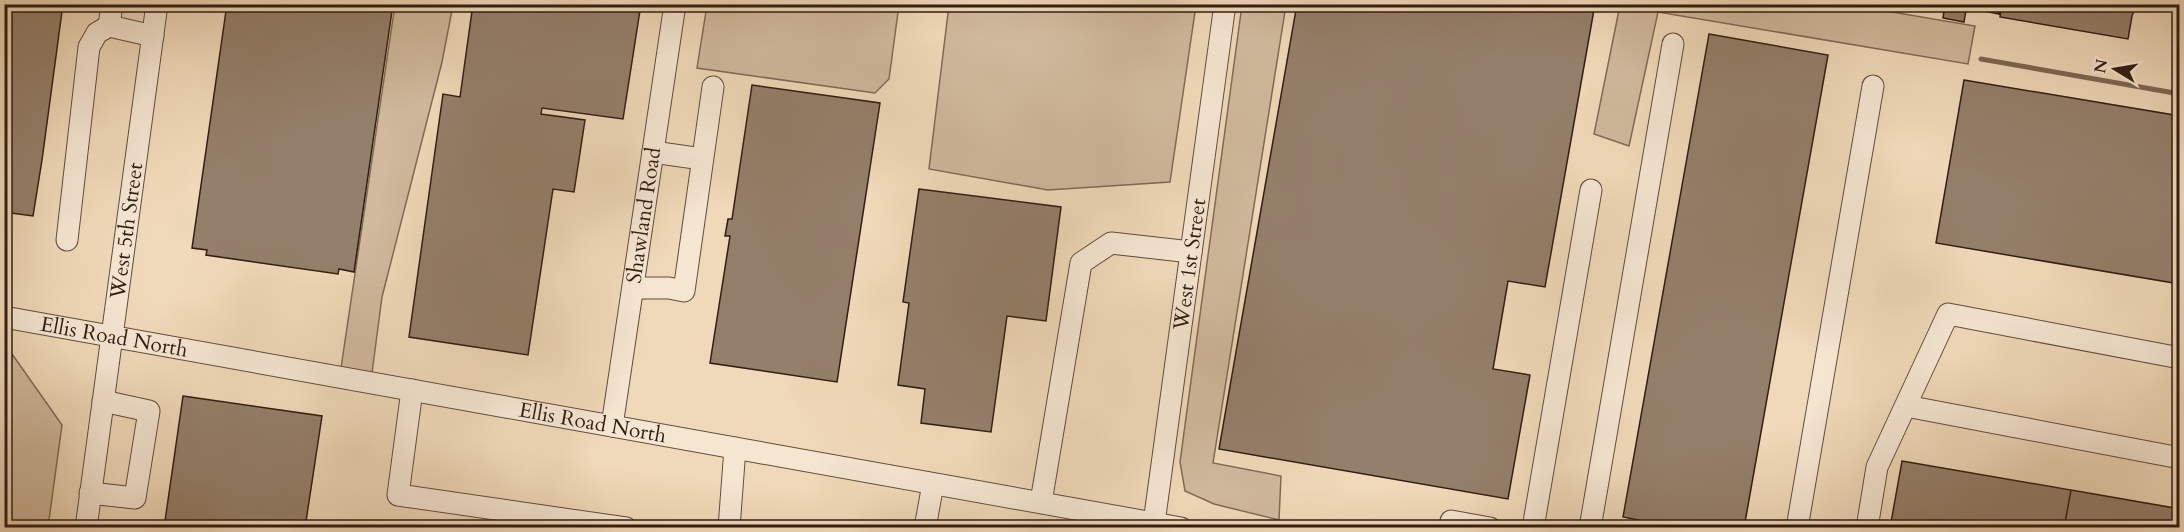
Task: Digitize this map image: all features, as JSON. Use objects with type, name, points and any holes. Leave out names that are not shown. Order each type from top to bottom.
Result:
[{"type":"street","points":[[109,26],[112,4]]},
{"type":"street","name":"West 5th Street","points":[[86,528],[157,4]]},
{"type":"street","name":"Shawland Road","points":[[612,426],[675,4]]},
{"type":"street","name":"West 1st Street","points":[[1155,525],[1225,4]]},
{"type":"street","points":[[67,240],[89,47],[97,33],[109,26],[153,36]]},
{"type":"street","points":[[1590,528],[1673,44]]},
{"type":"street","points":[[1797,528],[1873,86]]},
{"type":"street","points":[[633,288],[684,291],[713,87]]},
{"type":"street","points":[[653,152],[702,159]]},
{"type":"street","points":[[1533,528],[1591,190]]},
{"type":"street","points":[[1041,502],[1081,263],[1111,243],[1191,252]]},
{"type":"street","points":[[1867,528],[1877,467],[1948,314],[2180,358]]},
{"type":"street","name":"Ellis Road North","points":[[4,317],[1181,528]]},
{"type":"street","points":[[412,390],[398,495],[626,528]]},
{"type":"street","points":[[90,493],[135,498],[149,411],[103,401]]},
{"type":"street","points":[[1906,406],[2180,458]]},
{"type":"street","points":[[729,528],[735,448]]},
{"type":"street","points":[[925,528],[933,484]]},
{"type":"street","points":[[1451,521],[1490,528]]},
{"type":"shaded area","points":[[395,5],[453,5],[442,62],[382,297],[372,373],[341,368]]},
{"type":"shaded area","points":[[707,5],[899,5],[889,79],[875,93],[697,68]]},
{"type":"shaded area","points":[[949,5],[1196,5],[1170,182],[1048,190],[929,169]]},
{"type":"shaded area","points":[[1242,5],[1286,5],[1213,463],[1281,476],[1279,520],[1214,504],[1185,491],[1180,462]]},
{"type":"shaded area","points":[[1620,5],[1851,5],[1975,26],[1968,64],[1658,12],[1629,146],[1594,134]]},
{"type":"shaded area","points":[[5,344],[62,425],[48,527],[5,527]]},
{"type":"building","points":[[4,4],[63,4],[33,216],[4,212]]},
{"type":"building","points":[[227,4],[393,4],[354,272],[339,269],[338,274],[206,255],[207,250],[192,248]]},
{"type":"building","points":[[473,4],[641,4],[623,119],[542,108],[541,114],[585,120],[574,192],[553,189],[528,355],[409,337],[443,94],[460,97]]},
{"type":"building","points":[[1297,4],[1595,4],[1545,287],[1508,281],[1493,369],[1530,375],[1508,499],[1219,449]]},
{"type":"building","points":[[1945,4],[1967,4],[1964,22],[1943,18]]},
{"type":"building","points":[[1980,4],[2001,4],[1999,14],[1979,10]]},
{"type":"building","points":[[2002,4],[2137,4],[2132,16],[2128,39],[2000,17]]},
{"type":"building","points":[[1709,34],[1828,55],[1744,528],[1679,528],[1623,517]]},
{"type":"building","points":[[1964,80],[2180,116],[2180,284],[1936,243]]},
{"type":"building","points":[[752,85],[880,103],[837,382],[710,363],[730,236],[725,236],[728,219],[732,219]]},
{"type":"building","points":[[919,189],[1061,207],[1046,321],[1007,316],[991,432],[921,423],[925,389],[898,385],[909,303],[903,302]]},
{"type":"building","points":[[183,396],[322,416],[305,528],[164,528]]},
{"type":"building","points":[[1902,461],[2071,490],[2064,528],[1890,528]]},
{"type":"building","points":[[2071,490],[2180,509],[2180,528],[2064,528]]},
{"type":"waterway","points":[[1981,59],[2180,94]]}]
